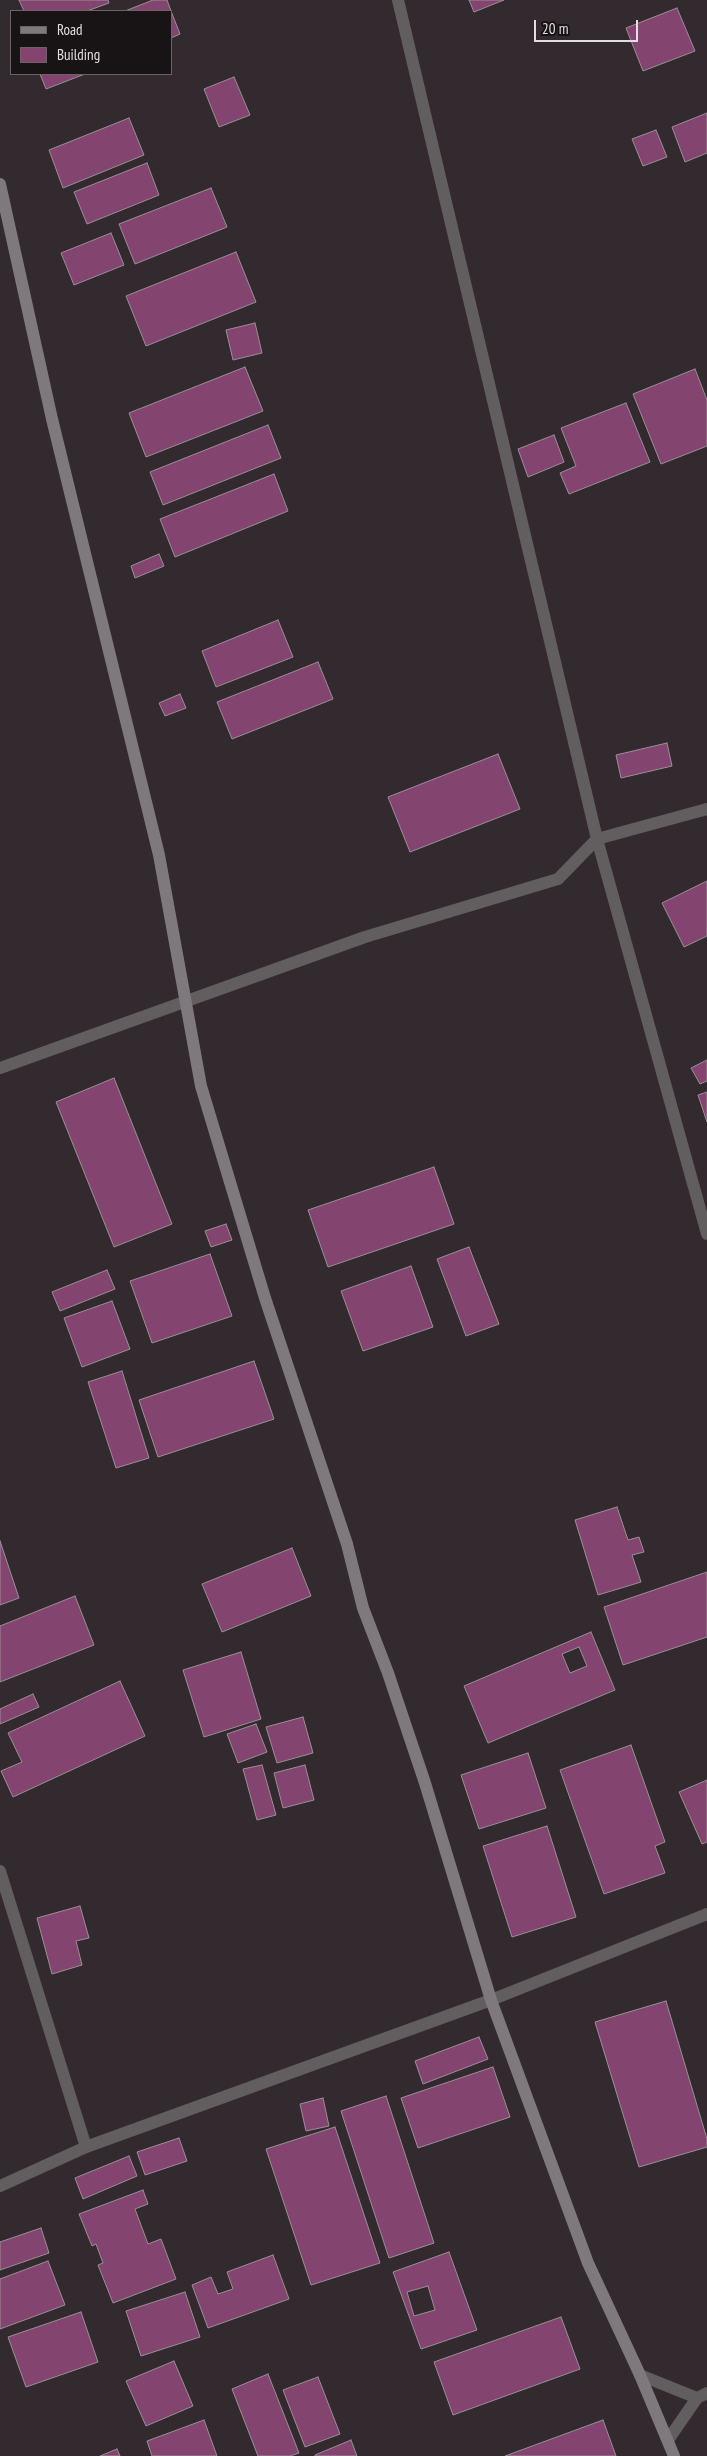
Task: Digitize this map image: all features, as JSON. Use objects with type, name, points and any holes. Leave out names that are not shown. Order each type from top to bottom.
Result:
[{"type":"street","points":[[398,0],[597,840],[707,1234]]},
{"type":"street","points":[[0,184],[52,419],[159,855],[201,1086],[265,1298],[347,1544],[362,1608],[388,1674],[425,1783],[491,2000],[588,2264],[640,2376],[674,2456]]},
{"type":"street","points":[[0,1068],[365,937],[558,879],[597,840],[707,809]]},
{"type":"street","points":[[0,1871],[86,2148]]},
{"type":"street","points":[[0,2186],[86,2148],[491,2000],[707,1914]]},
{"type":"street","points":[[640,2376],[702,2395],[668,2440]]},
{"type":"building","points":[[19,0],[108,0],[109,3],[90,10],[24,10]]},
{"type":"building","points":[[153,0],[167,0],[171,10],[128,10]]},
{"type":"building","points":[[469,0],[504,0],[474,12]]},
{"type":"building","points":[[677,8],[695,51],[643,71],[626,28]]},
{"type":"building","points":[[172,14],[180,34],[172,38]]},
{"type":"building","points":[[40,75],[82,75],[46,89]]},
{"type":"building","points":[[234,77],[250,115],[219,127],[204,89]]},
{"type":"building","points":[[707,113],[707,153],[685,162],[672,127]]},
{"type":"building","points":[[129,118],[144,155],[63,188],[49,150]]},
{"type":"building","points":[[656,130],[667,157],[643,166],[632,139]]},
{"type":"building","points":[[147,163],[159,195],[87,224],[74,192]]},
{"type":"building","points":[[211,188],[227,227],[135,264],[119,224]]},
{"type":"building","points":[[111,233],[124,265],[74,285],[61,253]]},
{"type":"building","points":[[236,252],[256,302],[146,346],[126,296]]},
{"type":"building","points":[[255,323],[262,353],[233,360],[226,330]]},
{"type":"building","points":[[245,367],[263,411],[146,457],[129,413]]},
{"type":"building","points":[[695,369],[707,400],[707,446],[661,464],[633,394]]},
{"type":"building","points":[[626,403],[650,462],[569,494],[560,473],[576,466],[561,428]]},
{"type":"building","points":[[268,425],[281,458],[163,505],[150,472]]},
{"type":"building","points":[[554,435],[564,462],[528,477],[518,449]]},
{"type":"building","points":[[274,474],[288,511],[175,557],[160,519]]},
{"type":"building","points":[[159,554],[164,566],[135,578],[131,566]]},
{"type":"building","points":[[278,620],[293,657],[216,687],[202,651]]},
{"type":"building","points":[[318,662],[333,699],[232,739],[217,702]]},
{"type":"building","points":[[180,694],[186,708],[165,716],[159,703]]},
{"type":"building","points":[[667,743],[672,766],[621,778],[616,755]]},
{"type":"building","points":[[498,754],[520,809],[410,852],[388,797]]},
{"type":"building","points":[[707,881],[707,936],[684,947],[662,903]]},
{"type":"building","points":[[707,1060],[707,1081],[700,1084],[691,1068]]},
{"type":"building","points":[[114,1078],[172,1224],[114,1247],[56,1102]]},
{"type":"building","points":[[707,1092],[707,1122],[698,1095]]},
{"type":"building","points":[[434,1167],[454,1224],[328,1267],[308,1210]]},
{"type":"building","points":[[226,1224],[232,1240],[211,1247],[205,1231]]},
{"type":"building","points":[[469,1247],[499,1324],[466,1336],[437,1259]]},
{"type":"building","points":[[210,1254],[232,1316],[152,1343],[130,1281]]},
{"type":"building","points":[[411,1266],[433,1327],[363,1351],[341,1291]]},
{"type":"building","points":[[107,1270],[115,1289],[60,1311],[52,1292]]},
{"type":"building","points":[[112,1301],[130,1349],[82,1367],[64,1318]]},
{"type":"building","points":[[254,1361],[274,1419],[158,1457],[139,1400]]},
{"type":"building","points":[[122,1371],[149,1458],[116,1468],[88,1382]]},
{"type":"building","points":[[617,1507],[628,1540],[639,1537],[644,1552],[632,1555],[641,1582],[598,1595],[575,1520]]},
{"type":"building","points":[[0,1541],[19,1598],[0,1605]]},
{"type":"building","points":[[292,1548],[311,1596],[222,1632],[202,1584]]},
{"type":"building","points":[[707,1572],[707,1637],[623,1665],[604,1607]]},
{"type":"building","points":[[75,1596],[94,1645],[0,1682],[0,1626]]},
{"type":"building","points":[[591,1632],[615,1690],[488,1743],[464,1686]],"holes":[[[579,1647],[587,1666],[570,1673],[562,1654]]]},
{"type":"building","points":[[241,1652],[261,1719],[204,1737],[183,1670]]},
{"type":"building","points":[[120,1681],[145,1736],[13,1797],[1,1771],[22,1762],[8,1733]]},
{"type":"building","points":[[33,1694],[39,1707],[0,1724],[0,1709]]},
{"type":"building","points":[[303,1717],[313,1753],[277,1763],[266,1727]]},
{"type":"building","points":[[256,1724],[267,1752],[238,1763],[227,1734]]},
{"type":"building","points":[[631,1745],[665,1842],[655,1846],[665,1873],[604,1894],[560,1770]]},
{"type":"building","points":[[528,1753],[546,1808],[479,1829],[461,1775]]},
{"type":"building","points":[[262,1765],[276,1815],[257,1820],[243,1769]]},
{"type":"building","points":[[305,1765],[314,1800],[283,1808],[274,1773]]},
{"type":"building","points":[[707,1780],[707,1842],[702,1844],[679,1792]]},
{"type":"building","points":[[547,1826],[576,1917],[512,1937],[483,1846]]},
{"type":"building","points":[[80,1906],[89,1938],[76,1941],[82,1965],[52,1974],[37,1918]]},
{"type":"building","points":[[666,2001],[707,2139],[707,2147],[639,2167],[595,2022]]},
{"type":"building","points":[[479,2037],[488,2059],[423,2084],[415,2061]]},
{"type":"building","points":[[493,2067],[510,2117],[418,2148],[401,2098]]},
{"type":"building","points":[[386,2096],[434,2243],[389,2258],[341,2111]]},
{"type":"building","points":[[323,2098],[329,2126],[306,2131],[300,2104]]},
{"type":"building","points":[[335,2127],[380,2263],[311,2285],[266,2149]]},
{"type":"building","points":[[179,2138],[187,2161],[145,2175],[137,2152]]},
{"type":"building","points":[[129,2156],[137,2176],[83,2199],[75,2178]]},
{"type":"building","points":[[143,2190],[148,2204],[135,2209],[148,2244],[161,2239],[176,2279],[113,2303],[98,2265],[103,2263],[96,2244],[92,2246],[79,2214]]},
{"type":"building","points":[[41,2228],[49,2253],[0,2270],[0,2242]]},
{"type":"building","points":[[449,2252],[477,2330],[421,2349],[393,2272]],"holes":[[[428,2286],[435,2310],[414,2316],[407,2292]]]},
{"type":"building","points":[[273,2255],[289,2299],[208,2328],[192,2285],[211,2277],[218,2294],[233,2289],[227,2272]]},
{"type":"building","points":[[48,2261],[65,2305],[0,2329],[0,2279]]},
{"type":"building","points":[[185,2292],[200,2337],[141,2356],[126,2311]]},
{"type":"building","points":[[81,2312],[98,2362],[26,2387],[8,2337]]},
{"type":"building","points":[[561,2317],[580,2369],[453,2415],[434,2362]]},
{"type":"building","points":[[174,2361],[193,2406],[146,2426],[126,2381]]},
{"type":"building","points":[[268,2374],[299,2453],[290,2456],[258,2456],[232,2389]]},
{"type":"building","points":[[318,2377],[340,2434],[305,2447],[283,2390]]},
{"type":"building","points":[[204,2420],[217,2456],[152,2456],[147,2441]]},
{"type":"building","points":[[603,2420],[616,2456],[505,2456]]},
{"type":"building","points":[[351,2440],[357,2456],[315,2456],[315,2455]]},
{"type":"building","points":[[117,2449],[120,2456],[100,2456]]}]
